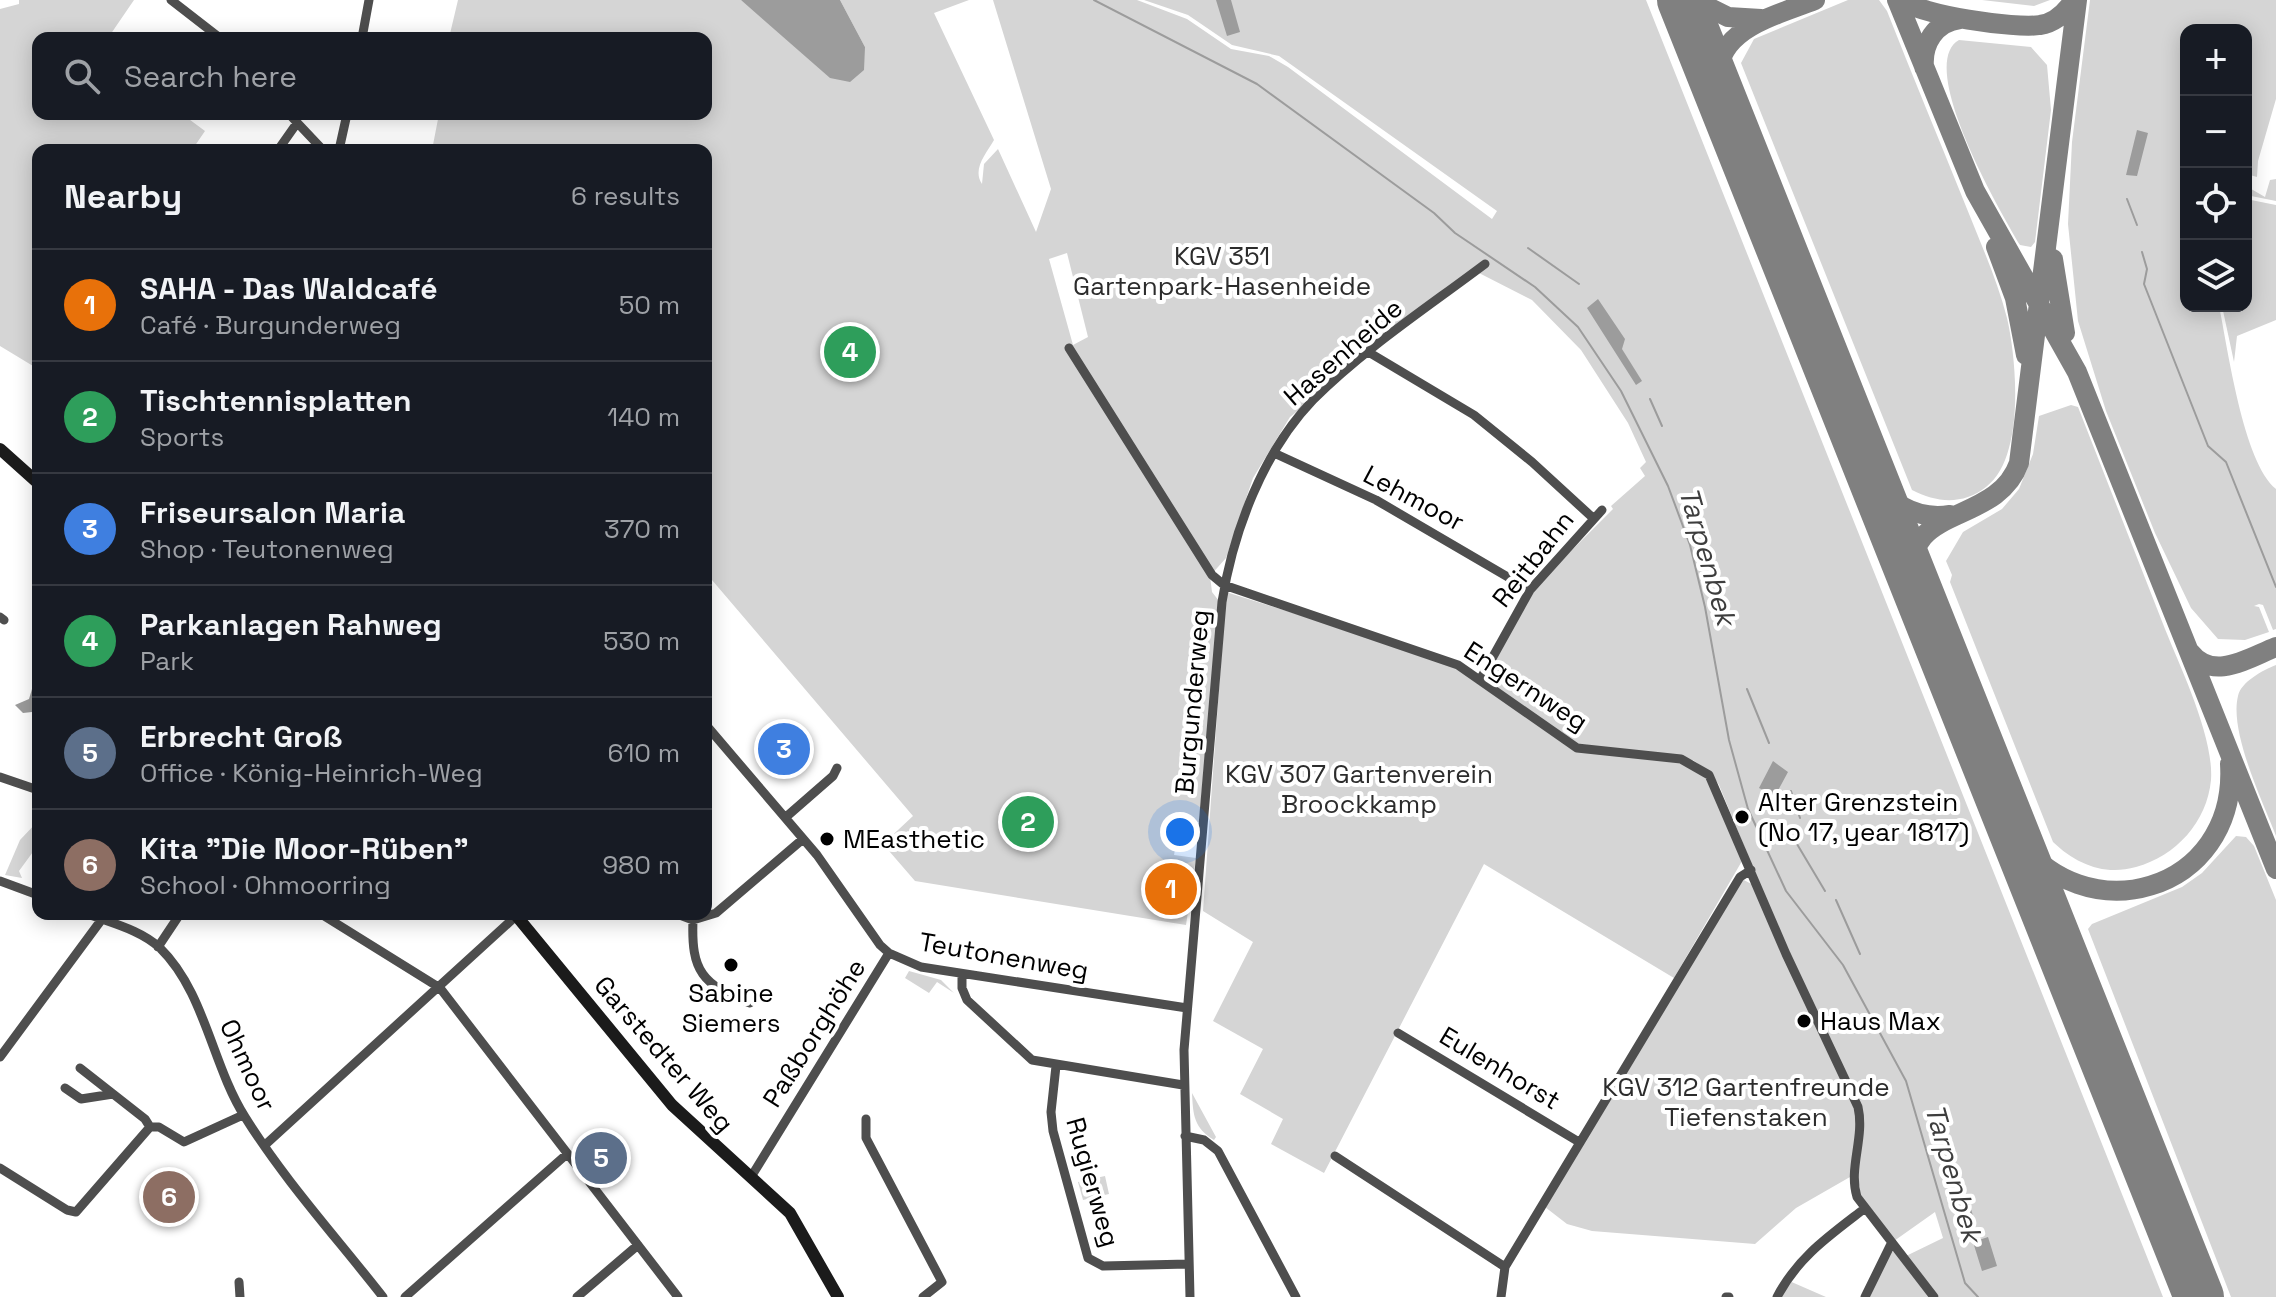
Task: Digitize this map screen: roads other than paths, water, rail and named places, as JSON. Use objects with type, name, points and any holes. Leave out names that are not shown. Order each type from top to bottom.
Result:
[{"type":"main road","points":[[1,454],[32,478]]},
{"type":"main road","name":"Garstedter Weg","points":[[520,920],[672,1105],[790,1213],[838,1297]]},
{"type":"street","points":[[171,0],[212,32]]},
{"type":"street","points":[[363,32],[369,0]]},
{"type":"street","points":[[294,120],[317,144]]},
{"type":"street","points":[[340,144],[346,120]]},
{"type":"street","points":[[282,144],[297,123]]},
{"type":"street","name":"Hasenheide","points":[[1224,585],[1258,484],[1274,453],[1314,399],[1485,264]]},
{"type":"street","name":"Burgunderweg","points":[[1069,348],[1212,575],[1224,585],[1183,1085],[1190,1297]]},
{"type":"street","points":[[1370,353],[1474,415],[1532,462],[1593,518]]},
{"type":"street","name":"Lehmoor","points":[[1274,453],[1388,506],[1530,590]]},
{"type":"street","name":"Reitbahn","points":[[1480,680],[1530,590],[1602,510]]},
{"type":"street","name":"Engernweg","points":[[1224,585],[1451,662],[1577,748],[1669,757],[1699,766],[1716,786],[1786,954],[1858,1107],[1862,1133],[1855,1182],[1864,1209],[1934,1297]]},
{"type":"street","name":"Teutonenweg","points":[[712,732],[786,817],[889,953],[921,967],[962,975],[1187,1008]]},
{"type":"street","points":[[786,817],[833,776],[837,768]]},
{"type":"street","points":[[0,777],[32,788]]},
{"type":"street","points":[[712,914],[803,839]]},
{"type":"street","points":[[1501,1297],[1505,1267],[1740,877],[1751,870]]},
{"type":"street","points":[[0,881],[32,893]]},
{"type":"street","points":[[0,1057],[101,920]]},
{"type":"street","name":"Ohmoor","points":[[104,920],[158,947],[186,987],[243,1115],[383,1297]]},
{"type":"street","points":[[158,947],[176,920]]},
{"type":"street","points":[[331,920],[440,988],[678,1297]]},
{"type":"street","points":[[265,1145],[511,920]]},
{"type":"street","points":[[693,920],[692,950],[702,976],[727,994],[750,1003]]},
{"type":"street","name":"Paßborghöhe","points":[[751,1177],[889,953]]},
{"type":"street","points":[[962,975],[963,994],[1027,1058],[1056,1066],[1183,1085]]},
{"type":"street","name":"Eulenhorst","points":[[1398,1033],[1579,1142]]},
{"type":"street","name":"Rugierweg","points":[[1056,1066],[1051,1112],[1053,1131],[1088,1258],[1103,1266],[1188,1264]]},
{"type":"street","points":[[80,1068],[150,1127],[159,1127],[184,1142],[243,1115]]},
{"type":"street","points":[[94,1097],[93,1090],[99,1082]]},
{"type":"street","points":[[65,1088],[81,1099],[113,1094]]},
{"type":"street","points":[[866,1119],[866,1138],[942,1282],[923,1297]]},
{"type":"street","points":[[0,1168],[67,1210],[76,1212],[150,1127]]},
{"type":"street","points":[[1185,1136],[1204,1140],[1218,1151],[1296,1297]]},
{"type":"street","points":[[405,1297],[567,1154]]},
{"type":"street","points":[[1335,1156],[1505,1267]]},
{"type":"street","points":[[1777,1297],[1788,1276],[1809,1251],[1864,1209]]},
{"type":"street","points":[[1865,1297],[1891,1244]]},
{"type":"street","points":[[577,1297],[638,1245]]},
{"type":"street","points":[[239,1282],[240,1297]]},
{"type":"waterway","name":"Tarpenbek","points":[[1094,0],[1257,84],[1434,213],[1455,233],[1535,287],[1578,327],[1621,391],[1668,486],[1690,545],[1705,607],[1729,740],[1748,809],[1786,891],[1843,965],[1906,1081],[1965,1283],[1978,1297]]},
{"type":"waterway","points":[[2127,199],[2137,225]]},
{"type":"waterway","points":[[1528,248],[1579,284]]},
{"type":"waterway","points":[[2142,252],[2147,269],[2144,284],[2208,446],[2226,462],[2276,587]]},
{"type":"waterway","points":[[1650,399],[1662,426]]},
{"type":"waterway","points":[[1747,689],[1769,743]]},
{"type":"waterway","points":[[1791,791],[1800,818]]},
{"type":"waterway","points":[[1794,839],[1825,891]]},
{"type":"waterway","points":[[1836,900],[1860,954]]},
{"type":"waterway","points":[[1948,1149],[1961,1186]]},
{"type":"waterway","points":[[1968,1203],[1974,1222]]},
{"type":"place","name":"Parkanlagen Rahweg","points":[[850,352]]},
{"type":"place","name":"Friseursalon Maria","points":[[784,749]]},
{"type":"place","name":"Alter Grenzstein (No 17, year 1817)","points":[[1742,817]]},
{"type":"place","name":"Tischtennisplatten","points":[[1028,822]]},
{"type":"place","name":"MEasthetic","points":[[827,839]]},
{"type":"place","name":"SAHA - Das Waldcafé","points":[[1171,889]]},
{"type":"place","name":"Sabine Siemers","points":[[731,965]]},
{"type":"place","name":"Haus Max","points":[[1804,1021]]},
{"type":"place","name":"Erbrecht Groß","points":[[601,1158]]},
{"type":"place","name":"Kita \"Die Moor-Rüben\"","points":[[169,1197]]},
{"type":"park label","name":"KGV 351 Gartenpark-Hasenheide","points":[[1222,271]]},
{"type":"park label","name":"KGV 307 Gartenverein Broockkamp","points":[[1359,789]]},
{"type":"park label","name":"KGV 312 Gartenfreunde Tiefenstaken","points":[[1746,1102]]}]
